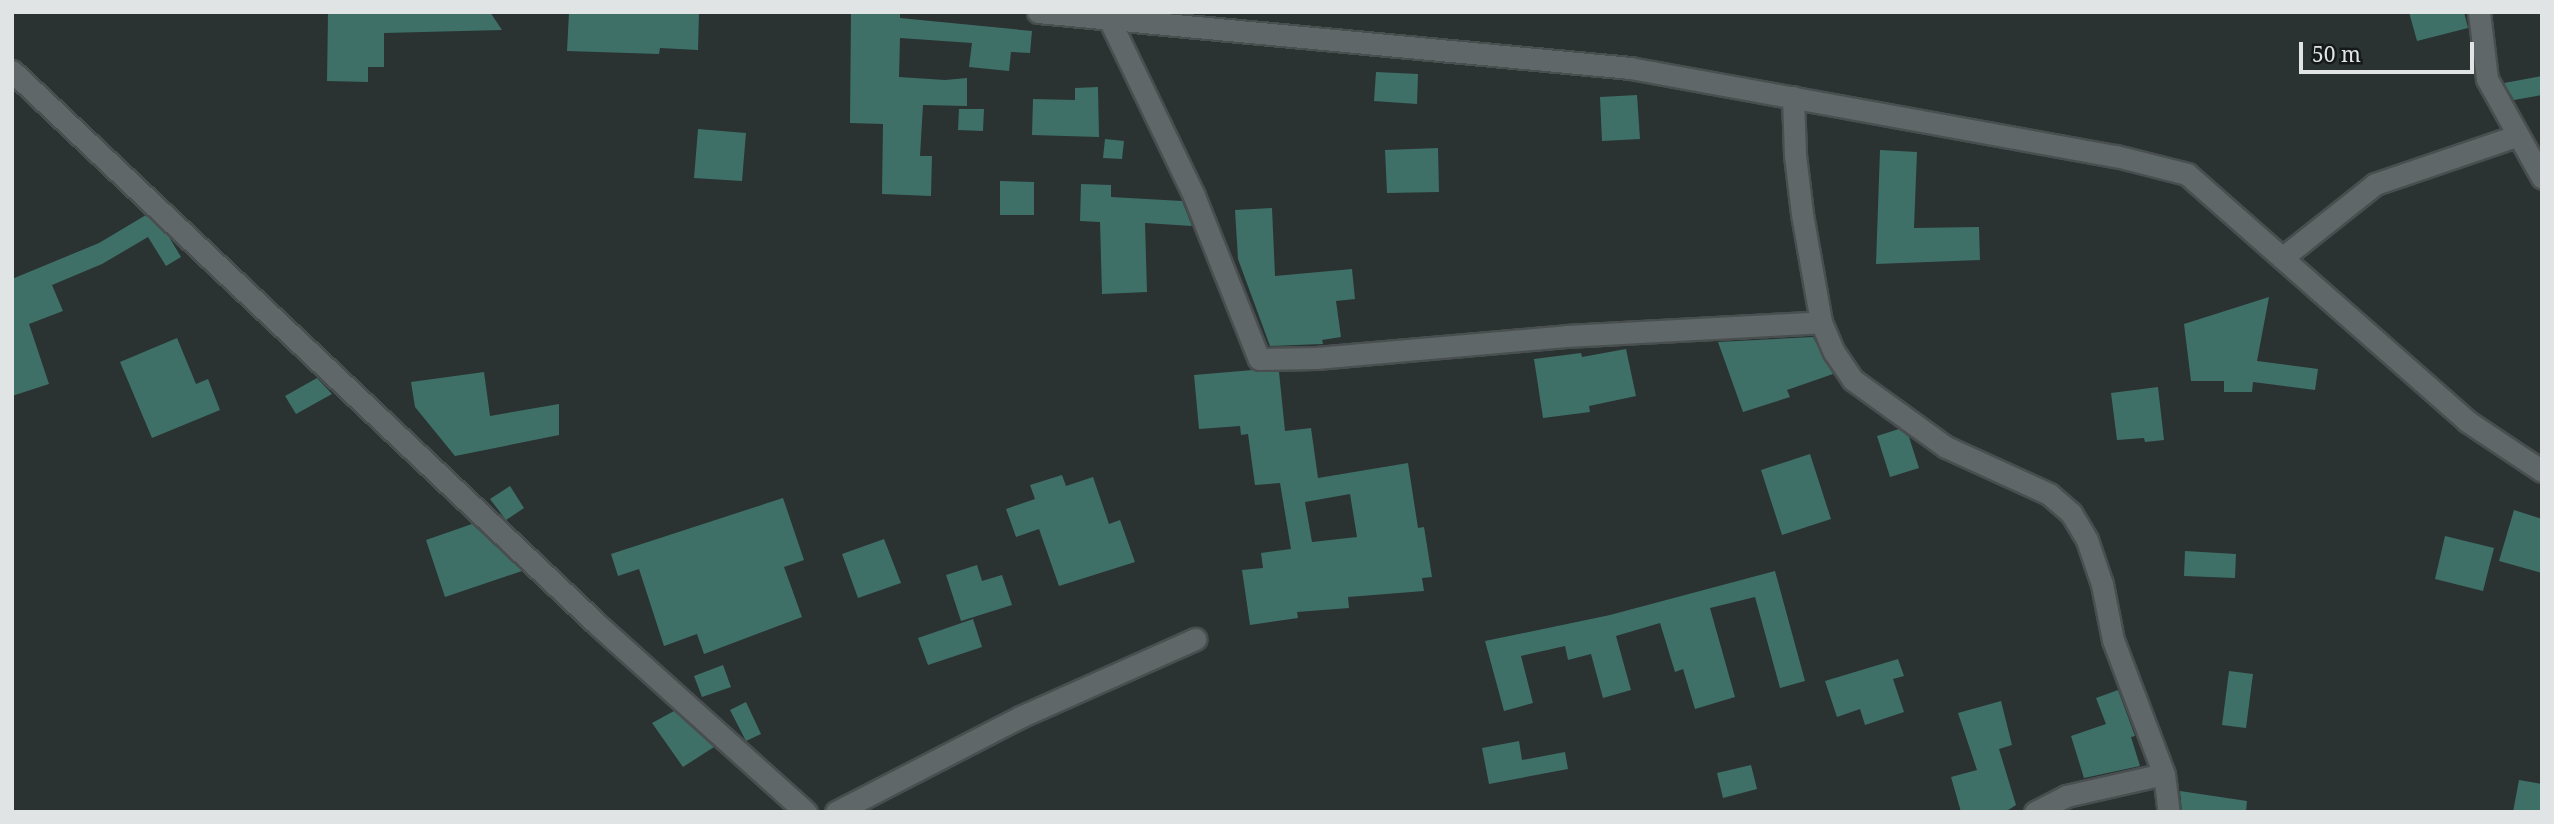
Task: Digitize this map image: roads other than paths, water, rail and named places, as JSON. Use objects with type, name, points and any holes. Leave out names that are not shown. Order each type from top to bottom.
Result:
[{"type":"street","points":[[1038,12],[1630,68],[2116,156],[2187,174],[2467,421],[2542,471]]},
{"type":"street","points":[[2479,12],[2487,79],[2516,136],[2542,178]]},
{"type":"street","points":[[1109,19],[1194,195],[1259,359],[1316,358],[1566,336],[1821,322]]},
{"type":"street","points":[[12,71],[598,625],[806,812]]},
{"type":"street","points":[[1793,97],[1800,202],[1821,322],[1834,352],[1853,380],[1946,447],[2049,494],[2071,513],[2087,540],[2102,584],[2113,640],[2164,774],[2169,812]]},
{"type":"street","points":[[2282,258],[2375,184],[2516,136]]},
{"type":"street","points":[[836,812],[1020,717],[1195,639]]},
{"type":"street","points":[[2035,812],[2066,796],[2164,774]]}]
